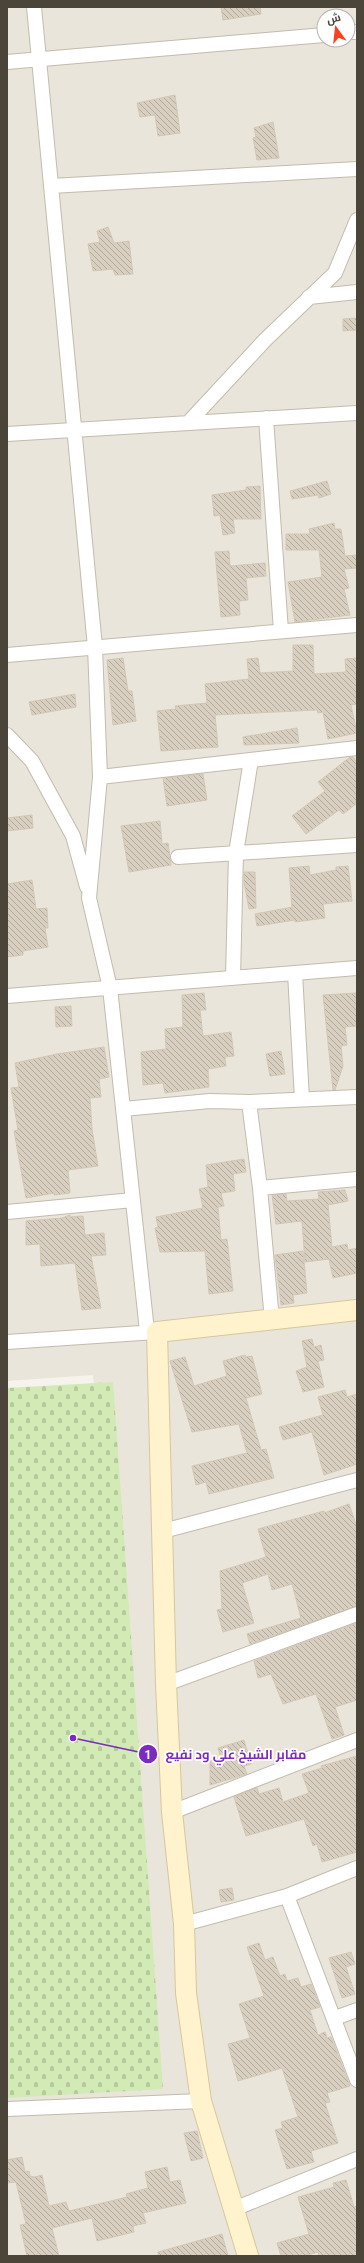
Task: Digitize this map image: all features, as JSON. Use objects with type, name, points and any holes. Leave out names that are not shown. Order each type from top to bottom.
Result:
[{"type":"street","points":[[34,7],[95,647],[100,777],[89,898]]},
{"type":"street","points":[[7,62],[316,35]]},
{"type":"street","points":[[51,186],[357,169]]},
{"type":"street","points":[[188,423],[265,340],[335,273],[357,220]]},
{"type":"street","points":[[309,297],[357,292]]},
{"type":"street","points":[[7,434],[357,413]]},
{"type":"street","points":[[266,418],[281,631]]},
{"type":"street","points":[[7,655],[357,625]]},
{"type":"street","points":[[7,734],[32,761],[73,836],[110,988],[133,1200],[152,1332],[163,1531],[166,1684],[172,1812],[184,1924],[186,1993],[201,2101],[248,2256]]},
{"type":"street","points":[[100,777],[357,748]]},
{"type":"street","points":[[233,978],[236,853],[251,760]]},
{"type":"street","points":[[178,857],[357,845]]},
{"type":"street","points":[[7,996],[357,968]]},
{"type":"street","points":[[296,973],[302,1099]]},
{"type":"street","points":[[123,1109],[210,1101],[249,1102],[357,1097]]},
{"type":"street","points":[[249,1102],[260,1188],[272,1320]]},
{"type":"street","points":[[260,1188],[357,1179]]},
{"type":"street","points":[[7,1212],[133,1200]]},
{"type":"street","points":[[7,1342],[152,1332],[357,1310]]},
{"type":"street","points":[[163,1531],[357,1480]]},
{"type":"street","points":[[166,1684],[357,1614]]},
{"type":"street","points":[[172,1812],[357,1740]]},
{"type":"street","points":[[184,1924],[287,1896],[357,1868]]},
{"type":"street","points":[[287,1896],[335,2018],[357,2080]]},
{"type":"street","points":[[335,2018],[357,2010]]},
{"type":"street","points":[[7,2110],[201,2101]]},
{"type":"street","points":[[234,2208],[357,2159]]},
{"type":"shaded area","points":[[7,7],[357,7],[357,2256],[7,2256],[7,2078],[158,2068],[93,1375],[7,1381]]},
{"type":"green space","points":[[113,1382],[163,2089],[7,2098],[7,1388]]},
{"type":"building","points":[[221,7],[260,7],[261,14],[223,20]]},
{"type":"building","points":[[175,95],[180,133],[158,136],[155,115],[140,117],[137,103]]},
{"type":"building","points":[[273,122],[279,158],[257,160],[253,138],[256,137],[254,128]]},
{"type":"building","points":[[108,227],[114,243],[129,241],[133,274],[115,275],[113,269],[93,271],[88,244],[100,242],[97,231]]},
{"type":"building","points":[[357,318],[357,330],[343,331],[343,319]]},
{"type":"building","points":[[327,481],[331,494],[319,498],[318,495],[292,499],[290,491]]},
{"type":"building","points":[[260,486],[261,519],[233,519],[235,533],[223,535],[220,515],[214,516],[212,495],[246,490],[246,487]]},
{"type":"building","points":[[334,523],[335,529],[341,529],[345,556],[357,555],[357,568],[344,569],[349,588],[344,589],[350,615],[295,622],[288,582],[322,577],[319,550],[286,550],[286,534],[310,534],[309,529]]},
{"type":"building","points":[[229,551],[230,566],[265,563],[266,576],[246,578],[248,600],[239,601],[240,615],[221,617],[215,552]]},
{"type":"building","points":[[293,645],[313,645],[314,674],[346,672],[345,659],[357,658],[357,704],[351,705],[357,733],[328,739],[323,712],[318,713],[317,710],[215,715],[218,747],[161,751],[157,711],[176,709],[175,706],[207,703],[205,684],[249,679],[247,659],[258,658],[260,673],[293,671]]},
{"type":"building","points":[[123,658],[128,691],[132,691],[136,721],[113,725],[107,660]]},
{"type":"building","points":[[75,694],[76,707],[32,715],[29,702]]},
{"type":"building","points":[[297,728],[299,743],[244,745],[243,737]]},
{"type":"building","points":[[350,757],[353,757],[357,762],[357,803],[343,814],[339,810],[306,834],[292,816],[325,791],[318,782]]},
{"type":"building","points":[[203,774],[207,800],[167,806],[163,778]]},
{"type":"building","points":[[32,815],[33,828],[7,831],[7,818]]},
{"type":"building","points":[[160,821],[162,844],[168,843],[171,865],[129,872],[121,826]]},
{"type":"building","points":[[309,866],[310,875],[336,870],[336,867],[348,866],[352,901],[323,904],[325,918],[295,922],[295,920],[257,926],[255,914],[292,907],[289,868]]},
{"type":"building","points":[[244,872],[255,872],[256,908],[249,909],[244,882]]},
{"type":"building","points":[[32,880],[36,909],[47,908],[48,928],[45,928],[48,947],[23,951],[23,955],[7,957],[7,884]]},
{"type":"building","points":[[204,993],[206,1010],[200,1010],[203,1036],[231,1032],[234,1056],[225,1057],[226,1066],[208,1069],[209,1087],[165,1093],[163,1083],[143,1085],[141,1052],[166,1049],[165,1029],[183,1027],[182,995]]},
{"type":"building","points":[[356,993],[357,1026],[345,1027],[347,1045],[341,1046],[343,1066],[335,1090],[333,1090],[323,995]]},
{"type":"building","points":[[71,1006],[72,1026],[56,1027],[55,1007]]},
{"type":"building","points":[[104,1047],[109,1077],[99,1079],[101,1097],[90,1098],[92,1129],[98,1166],[68,1170],[70,1193],[54,1195],[54,1193],[26,1198],[14,1131],[18,1130],[11,1088],[19,1087],[15,1063],[57,1054]]},
{"type":"building","points":[[281,1051],[285,1074],[270,1076],[266,1054]]},
{"type":"building","points":[[244,1159],[246,1172],[233,1174],[235,1191],[221,1193],[224,1206],[218,1207],[221,1240],[227,1239],[233,1291],[209,1294],[205,1251],[160,1252],[155,1228],[158,1227],[156,1217],[203,1208],[199,1189],[208,1187],[206,1165]]},
{"type":"building","points":[[345,1190],[348,1201],[328,1205],[332,1247],[347,1244],[348,1250],[357,1248],[357,1273],[333,1278],[329,1259],[305,1262],[302,1221],[276,1224],[272,1195],[286,1194],[287,1201],[319,1199],[318,1192]]},
{"type":"building","points":[[70,1215],[70,1217],[83,1216],[85,1235],[104,1233],[106,1255],[91,1256],[101,1308],[82,1310],[75,1263],[41,1266],[40,1244],[26,1245],[26,1221],[62,1218]]},
{"type":"building","points":[[303,1251],[307,1293],[293,1295],[294,1303],[281,1305],[275,1255]]},
{"type":"building","points":[[312,1339],[314,1347],[321,1345],[324,1360],[318,1361],[324,1387],[303,1392],[296,1371],[307,1367],[302,1341]]},
{"type":"building","points":[[245,1355],[246,1357],[252,1356],[262,1394],[246,1398],[261,1450],[266,1449],[274,1478],[209,1494],[206,1482],[196,1485],[192,1466],[247,1453],[239,1424],[192,1432],[170,1361],[185,1357],[194,1386],[227,1376],[223,1361]]},
{"type":"building","points":[[345,1390],[347,1397],[357,1394],[357,1464],[324,1475],[312,1432],[283,1440],[279,1427],[323,1415],[318,1397]]},
{"type":"building","points":[[349,1504],[357,1527],[357,1606],[250,1644],[247,1634],[301,1618],[292,1584],[272,1590],[268,1574],[242,1583],[254,1623],[223,1632],[217,1610],[222,1609],[220,1571],[266,1557],[258,1529],[324,1511],[324,1513]]},
{"type":"building","points":[[357,1623],[357,1700],[335,1707],[344,1735],[332,1739],[316,1694],[283,1704],[271,1674],[258,1678],[254,1661]]},
{"type":"building","points":[[244,1740],[251,1764],[244,1766],[247,1774],[210,1785],[210,1761],[221,1758],[218,1748]]},
{"type":"building","points":[[357,1756],[357,1852],[322,1862],[317,1844],[313,1846],[304,1819],[246,1836],[234,1797],[257,1788],[259,1794],[279,1788],[283,1802],[309,1793],[302,1774],[322,1768],[321,1766]]},
{"type":"building","points":[[232,1888],[234,1900],[221,1902],[219,1890]]},
{"type":"building","points":[[259,1943],[265,1960],[273,1957],[280,1976],[285,1974],[287,1981],[298,1978],[301,1987],[311,1984],[320,2007],[310,2010],[318,2035],[325,2032],[327,2038],[331,2037],[350,2086],[327,2093],[330,2102],[325,2103],[338,2143],[311,2151],[314,2162],[287,2169],[275,2130],[283,2128],[281,2122],[298,2117],[282,2068],[238,2081],[228,2044],[250,2038],[239,2004],[264,1996],[247,1947]]},
{"type":"building","points":[[351,1952],[355,1964],[346,1967],[355,1994],[342,1998],[329,1958]]},
{"type":"building","points":[[197,2131],[203,2158],[191,2161],[184,2133]]},
{"type":"building","points":[[22,2157],[25,2172],[29,2171],[30,2176],[35,2177],[42,2175],[49,2206],[66,2202],[69,2211],[127,2197],[126,2194],[148,2188],[145,2172],[167,2167],[170,2182],[180,2180],[186,2203],[143,2213],[146,2223],[133,2226],[134,2232],[97,2241],[92,2218],[52,2228],[59,2256],[27,2256],[20,2225],[26,2224],[16,2182],[7,2183],[7,2160]]},
{"type":"building","points":[[346,2180],[354,2207],[357,2206],[357,2256],[319,2256],[318,2252],[305,2256],[281,2256],[277,2243],[309,2234],[298,2197],[334,2187],[333,2183]]},
{"type":"building","points":[[222,2234],[228,2256],[158,2256],[158,2252]]},
{"type":"place","name":"مقابر الشيخ علي ود نفيع","points":[[73,1738]]}]
